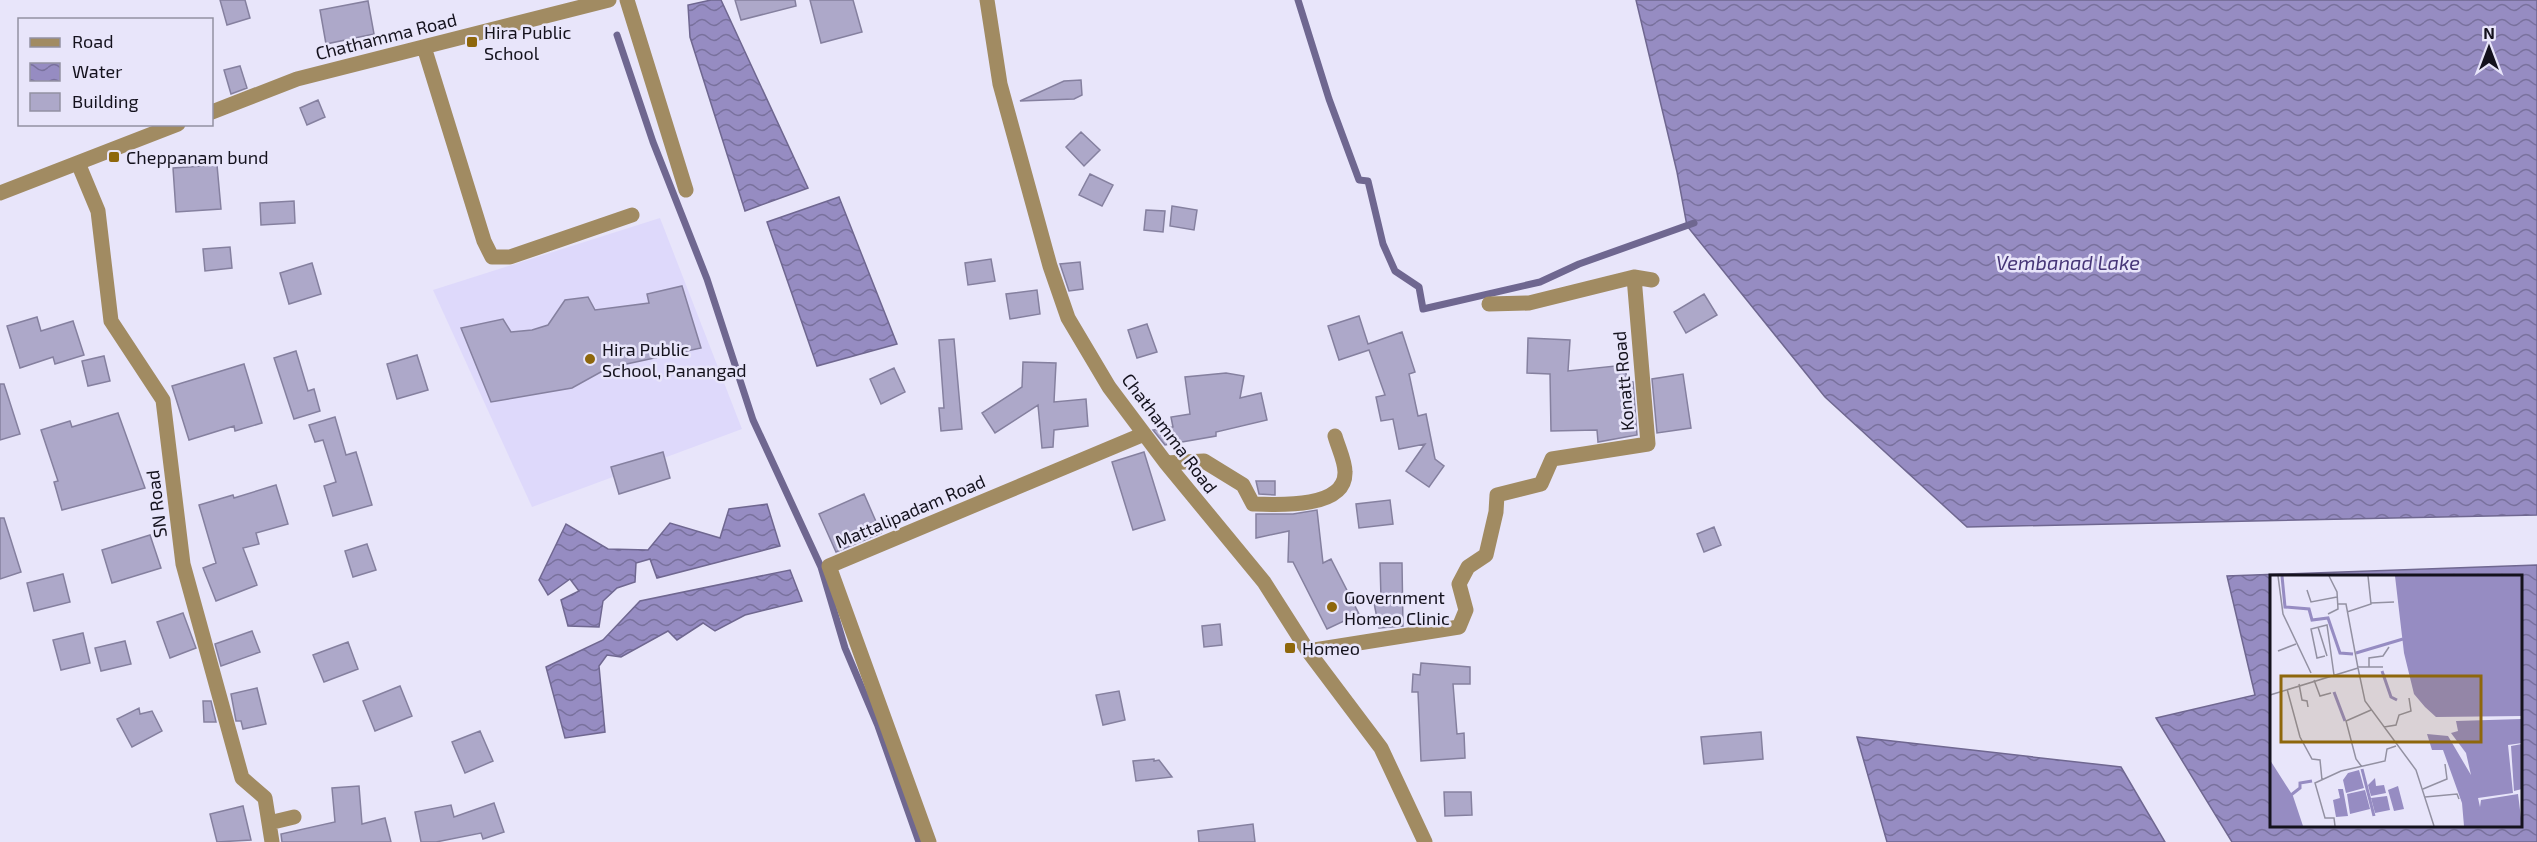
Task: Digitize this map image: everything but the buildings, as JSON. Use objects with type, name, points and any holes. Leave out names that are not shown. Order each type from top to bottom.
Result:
[{"type":"street","name":"Chathamma Road","points":[[213,112],[297,79],[609,0]]},
{"type":"street","points":[[627,0],[686,190]]},
{"type":"street","name":"Chathamma Road","points":[[987,0],[1000,84],[1050,266],[1068,318],[1109,387],[1166,463],[1264,582],[1308,651],[1381,748],[1425,842]]},
{"type":"street","points":[[424,47],[484,241],[492,256],[510,256],[632,215]]},
{"type":"street","points":[[0,193],[173,126]]},
{"type":"street","name":"SN Road","points":[[78,163],[98,211],[111,321],[163,400],[183,564],[242,778],[265,798],[272,842]]},
{"type":"street","points":[[1489,304],[1529,303],[1634,277],[1652,280]]},
{"type":"street","name":"Konatt Road","points":[[1308,651],[1459,627],[1466,610],[1459,584],[1468,567],[1486,555],[1496,512],[1497,495],[1541,484],[1552,459],[1648,444],[1634,277]]},
{"type":"street","name":"Mattalipadam Road","points":[[929,842],[830,566],[1144,434]]},
{"type":"street","points":[[1166,463],[1204,461],[1243,485],[1253,504],[1292,505],[1329,497],[1340,487],[1345,473],[1335,436]]},
{"type":"street","points":[[269,824],[294,817]]},
{"type":"shaded area","name":"Hira Public School, Panangad","points":[[660,218],[742,429],[532,507],[433,290]]},
{"type":"water","points":[[721,0],[808,188],[745,211],[690,37],[688,5]]},
{"type":"water","name":"Vembanad Lake","points":[[1636,0],[2537,0],[2537,515],[1967,527],[1825,397],[1687,226],[1677,172]]},
{"type":"water","points":[[839,197],[897,344],[817,366],[767,222]]},
{"type":"water","points":[[767,504],[780,546],[657,578],[650,559],[636,563],[635,582],[617,588],[603,601],[599,627],[568,626],[561,600],[579,591],[570,579],[548,595],[539,580],[566,524],[608,549],[648,550],[670,523],[720,538],[729,509]]},
{"type":"water","points":[[2537,565],[2537,842],[2232,842],[2156,718],[2255,695],[2227,576]]},
{"type":"water","points":[[790,570],[802,601],[745,615],[715,631],[703,623],[677,640],[668,631],[621,657],[607,655],[599,666],[605,732],[565,738],[546,667],[603,640],[640,601]]},
{"type":"water","points":[[1857,737],[2121,767],[2165,842],[1887,842]]},
{"type":"waterway","points":[[1298,0],[1329,99],[1359,180],[1368,181],[1383,244],[1395,271],[1419,287],[1423,309],[1540,282],[1579,264],[1694,223]]},
{"type":"waterway","points":[[617,35],[653,142],[707,279],[753,420],[821,567],[845,648],[878,726],[919,842]]},
{"type":"place","name":"Hira Public School","points":[[472,42]]},
{"type":"place","name":"Cheppanam bund","points":[[114,157]]},
{"type":"place","name":"Hira Public School, Panangad","points":[[590,359]]},
{"type":"place","name":"Government Homeo Clinic","points":[[1332,607]]},
{"type":"place","name":"Homeo","points":[[1290,648]]}]
